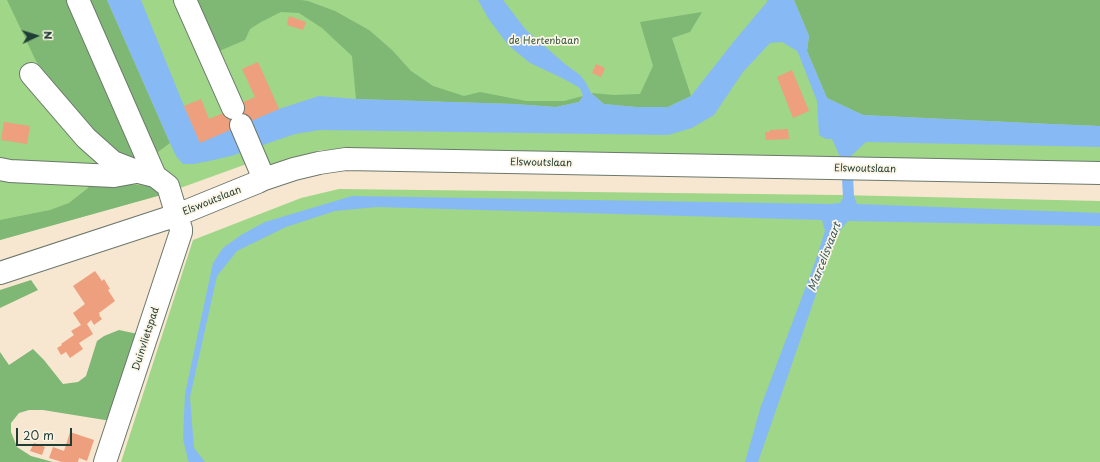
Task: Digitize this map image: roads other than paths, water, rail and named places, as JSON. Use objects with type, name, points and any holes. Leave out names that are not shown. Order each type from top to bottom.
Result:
[{"type":"street","points":[[78,0],[147,174]]},
{"type":"street","points":[[185,0],[264,179]]},
{"type":"street","points":[[31,74],[86,138],[113,162],[147,174]]},
{"type":"street","name":"Elswoutslaan","points":[[0,273],[177,215],[264,179],[294,169],[346,159],[1100,173]]},
{"type":"street","points":[[0,169],[10,171],[114,176],[147,174]]},
{"type":"street","name":"Duinvlietspad","points":[[105,462],[181,232],[168,186],[147,174]]},
{"type":"water","name":"Marcelisvaart","points":[[107,0],[141,0],[200,142],[279,109],[319,96],[356,99],[514,104],[556,107],[579,102],[583,96],[580,88],[530,63],[508,45],[488,18],[478,0],[503,0],[526,30],[580,75],[591,93],[604,104],[636,107],[668,107],[691,96],[767,2],[767,0],[794,0],[809,36],[807,51],[827,98],[863,115],[1100,126],[1100,147],[866,142],[852,155],[854,196],[857,204],[1100,213],[1100,226],[848,221],[837,234],[758,462],[745,462],[761,406],[814,265],[825,231],[822,220],[377,207],[335,211],[286,227],[237,251],[217,276],[190,397],[194,448],[205,462],[189,462],[183,439],[185,394],[213,263],[223,248],[241,235],[265,222],[352,196],[840,203],[843,198],[841,159],[832,139],[826,139],[819,135],[817,101],[797,51],[782,42],[770,43],[743,72],[714,115],[692,128],[668,135],[320,130],[295,134],[231,156],[194,164],[183,164],[176,156]]},
{"type":"park label","name":"de Hertenbaan","points":[[544,41]]}]
